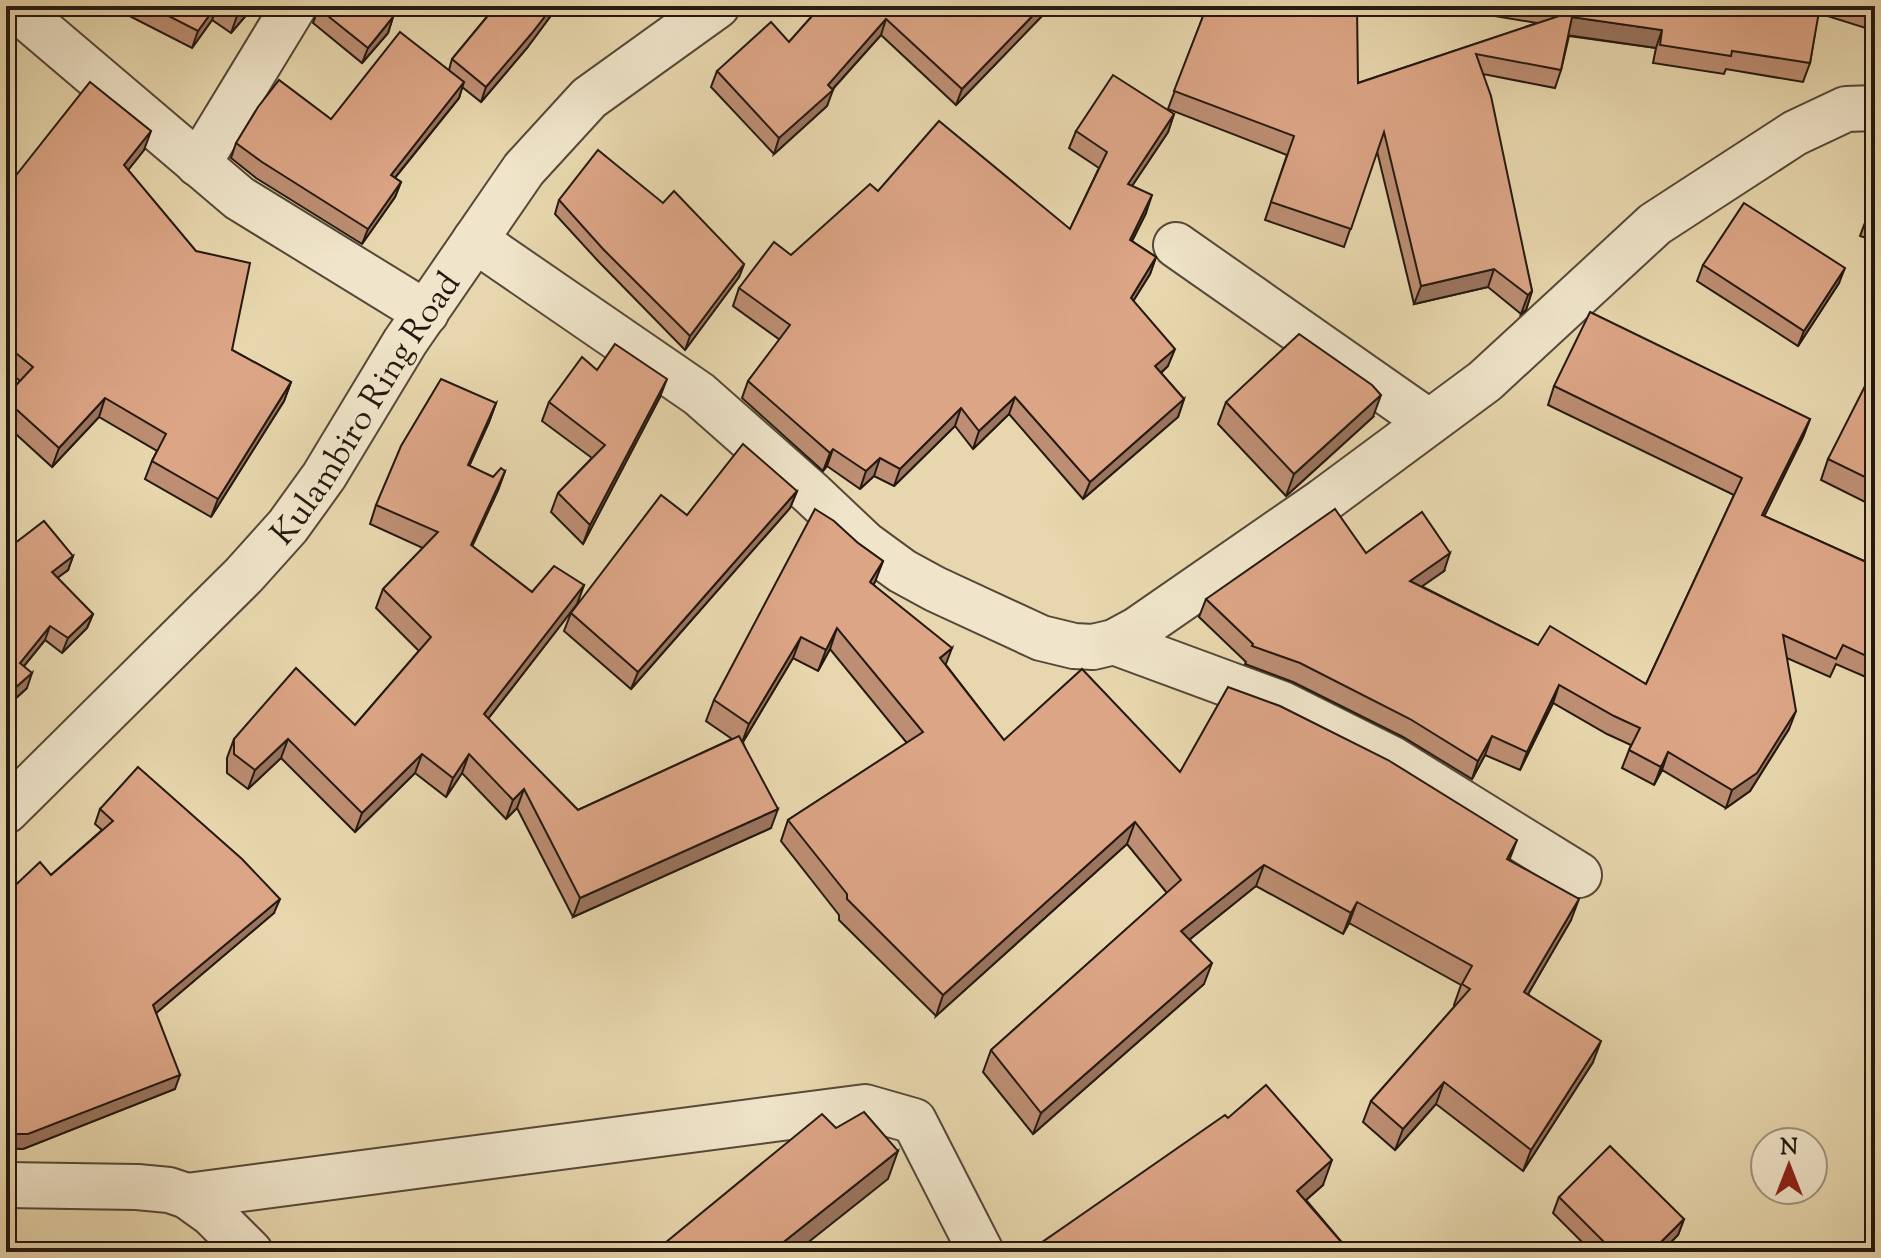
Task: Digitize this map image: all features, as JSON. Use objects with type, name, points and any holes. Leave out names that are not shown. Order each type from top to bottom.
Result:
[{"type":"street","points":[[13,6],[239,198],[426,313]]},
{"type":"street","points":[[198,164],[294,6]]},
{"type":"street","name":"Kulambiro Ring Road","points":[[6,811],[244,575],[288,526],[324,476],[405,342],[524,169],[589,98],[717,6]]},
{"type":"street","points":[[475,240],[699,394],[865,544],[902,571],[1041,638],[1093,647],[1114,642],[1138,629],[1323,501],[1485,381],[1655,224],[1795,133],[1846,109],[1875,108]]},
{"type":"street","points":[[1176,245],[1429,422]]},
{"type":"street","points":[[1114,642],[1282,704],[1392,759],[1579,875]]},
{"type":"street","points":[[187,1196],[865,1107],[914,1121],[981,1252]]},
{"type":"street","points":[[6,1185],[169,1190],[187,1196],[212,1214],[250,1252]]},
{"type":"building","points":[[149,6],[216,6],[198,31]]},
{"type":"building","points":[[223,6],[246,6],[237,16]]},
{"type":"building","points":[[319,6],[385,6],[383,9],[393,17],[368,48]]},
{"type":"building","points":[[496,6],[553,6],[486,87],[452,59]]},
{"type":"building","points":[[821,6],[1042,6],[962,89],[886,19],[828,85],[833,90],[779,138],[717,71],[771,22],[789,42]]},
{"type":"building","points":[[1207,6],[1357,6],[1358,83],[1574,11],[1547,6],[1820,6],[1810,63],[1732,51],[1731,56],[1660,45],[1662,30],[1572,17],[1561,70],[1476,54],[1491,96],[1532,291],[1528,295],[1494,269],[1421,286],[1384,132],[1351,229],[1271,202],[1294,136],[1174,91]]},
{"type":"building","points":[[400,32],[464,82],[391,175],[401,182],[368,229],[236,143],[279,80],[331,119]]},
{"type":"building","points":[[1113,75],[1174,114],[1128,184],[1152,195],[1130,240],[1156,257],[1131,298],[1175,349],[1155,366],[1184,399],[1090,482],[1015,397],[979,431],[961,408],[900,469],[880,458],[866,471],[833,449],[830,453],[748,381],[790,325],[739,288],[774,242],[791,255],[870,184],[878,191],[939,121],[1070,229],[1107,152],[1076,131]]},
{"type":"building","points":[[90,82],[151,131],[124,165],[196,251],[250,263],[232,350],[291,382],[218,499],[152,461],[166,434],[105,398],[59,448],[6,400],[6,396],[33,367],[6,345],[6,188]]},
{"type":"building","points":[[598,150],[663,203],[674,191],[744,264],[690,336],[559,200]]},
{"type":"building","points":[[1875,196],[1875,218],[1868,215]]},
{"type":"building","points":[[1744,203],[1845,268],[1804,331],[1703,265]]},
{"type":"building","points":[[1590,312],[1810,419],[1762,515],[1875,566],[1875,660],[1843,645],[1836,659],[1783,635],[1796,711],[1757,773],[1732,790],[1668,752],[1661,767],[1629,750],[1640,728],[1559,685],[1527,752],[1492,736],[1478,761],[1410,719],[1300,663],[1252,646],[1206,599],[1335,509],[1366,553],[1422,512],[1450,553],[1410,581],[1538,645],[1550,626],[1646,684],[1742,478],[1554,386]]},
{"type":"building","points":[[1299,334],[1372,385],[1381,395],[1294,474],[1226,402]]},
{"type":"building","points":[[615,344],[667,379],[590,525],[558,493],[605,445],[549,402],[582,357],[597,370]]},
{"type":"building","points":[[441,379],[496,403],[468,465],[493,477],[501,468],[505,471],[471,545],[532,592],[554,566],[584,585],[484,714],[578,810],[739,736],[778,809],[580,898],[524,789],[513,800],[469,754],[453,778],[422,754],[362,813],[288,739],[255,770],[234,754],[234,739],[296,668],[355,725],[431,637],[383,589],[438,532],[376,505],[401,446]]},
{"type":"building","points":[[1865,386],[1875,391],[1875,482],[1828,459]]},
{"type":"building","points":[[743,444],[797,491],[638,672],[571,613],[661,495],[687,515]]},
{"type":"building","points":[[815,509],[883,561],[870,582],[952,648],[940,658],[1004,740],[1082,669],[1180,772],[1228,687],[1280,706],[1388,760],[1517,840],[1507,859],[1579,899],[1524,992],[1601,1041],[1531,1150],[1444,1082],[1403,1129],[1371,1101],[1470,989],[1462,984],[1472,966],[1357,902],[1351,913],[1264,865],[1181,931],[1212,963],[1041,1113],[991,1050],[1181,880],[1135,822],[943,995],[847,899],[847,894],[788,820],[923,732],[837,628],[826,650],[801,637],[749,724],[714,700]]},
{"type":"building","points":[[44,521],[73,556],[52,572],[93,614],[68,638],[50,626],[20,663],[32,673],[6,696],[6,543],[10,547]]},
{"type":"building","points":[[138,767],[242,859],[280,899],[153,1005],[180,1075],[28,1134],[6,1134],[6,894],[40,862],[51,875],[113,821],[100,809]]},
{"type":"building","points":[[1266,1085],[1332,1160],[1297,1191],[1350,1252],[1049,1252],[1041,1243],[1225,1115],[1228,1118]]},
{"type":"building","points":[[864,1112],[898,1151],[771,1252],[654,1252],[822,1114],[836,1128]]},
{"type":"building","points":[[1610,1146],[1684,1219],[1651,1252],[1614,1252],[1559,1197]]}]
